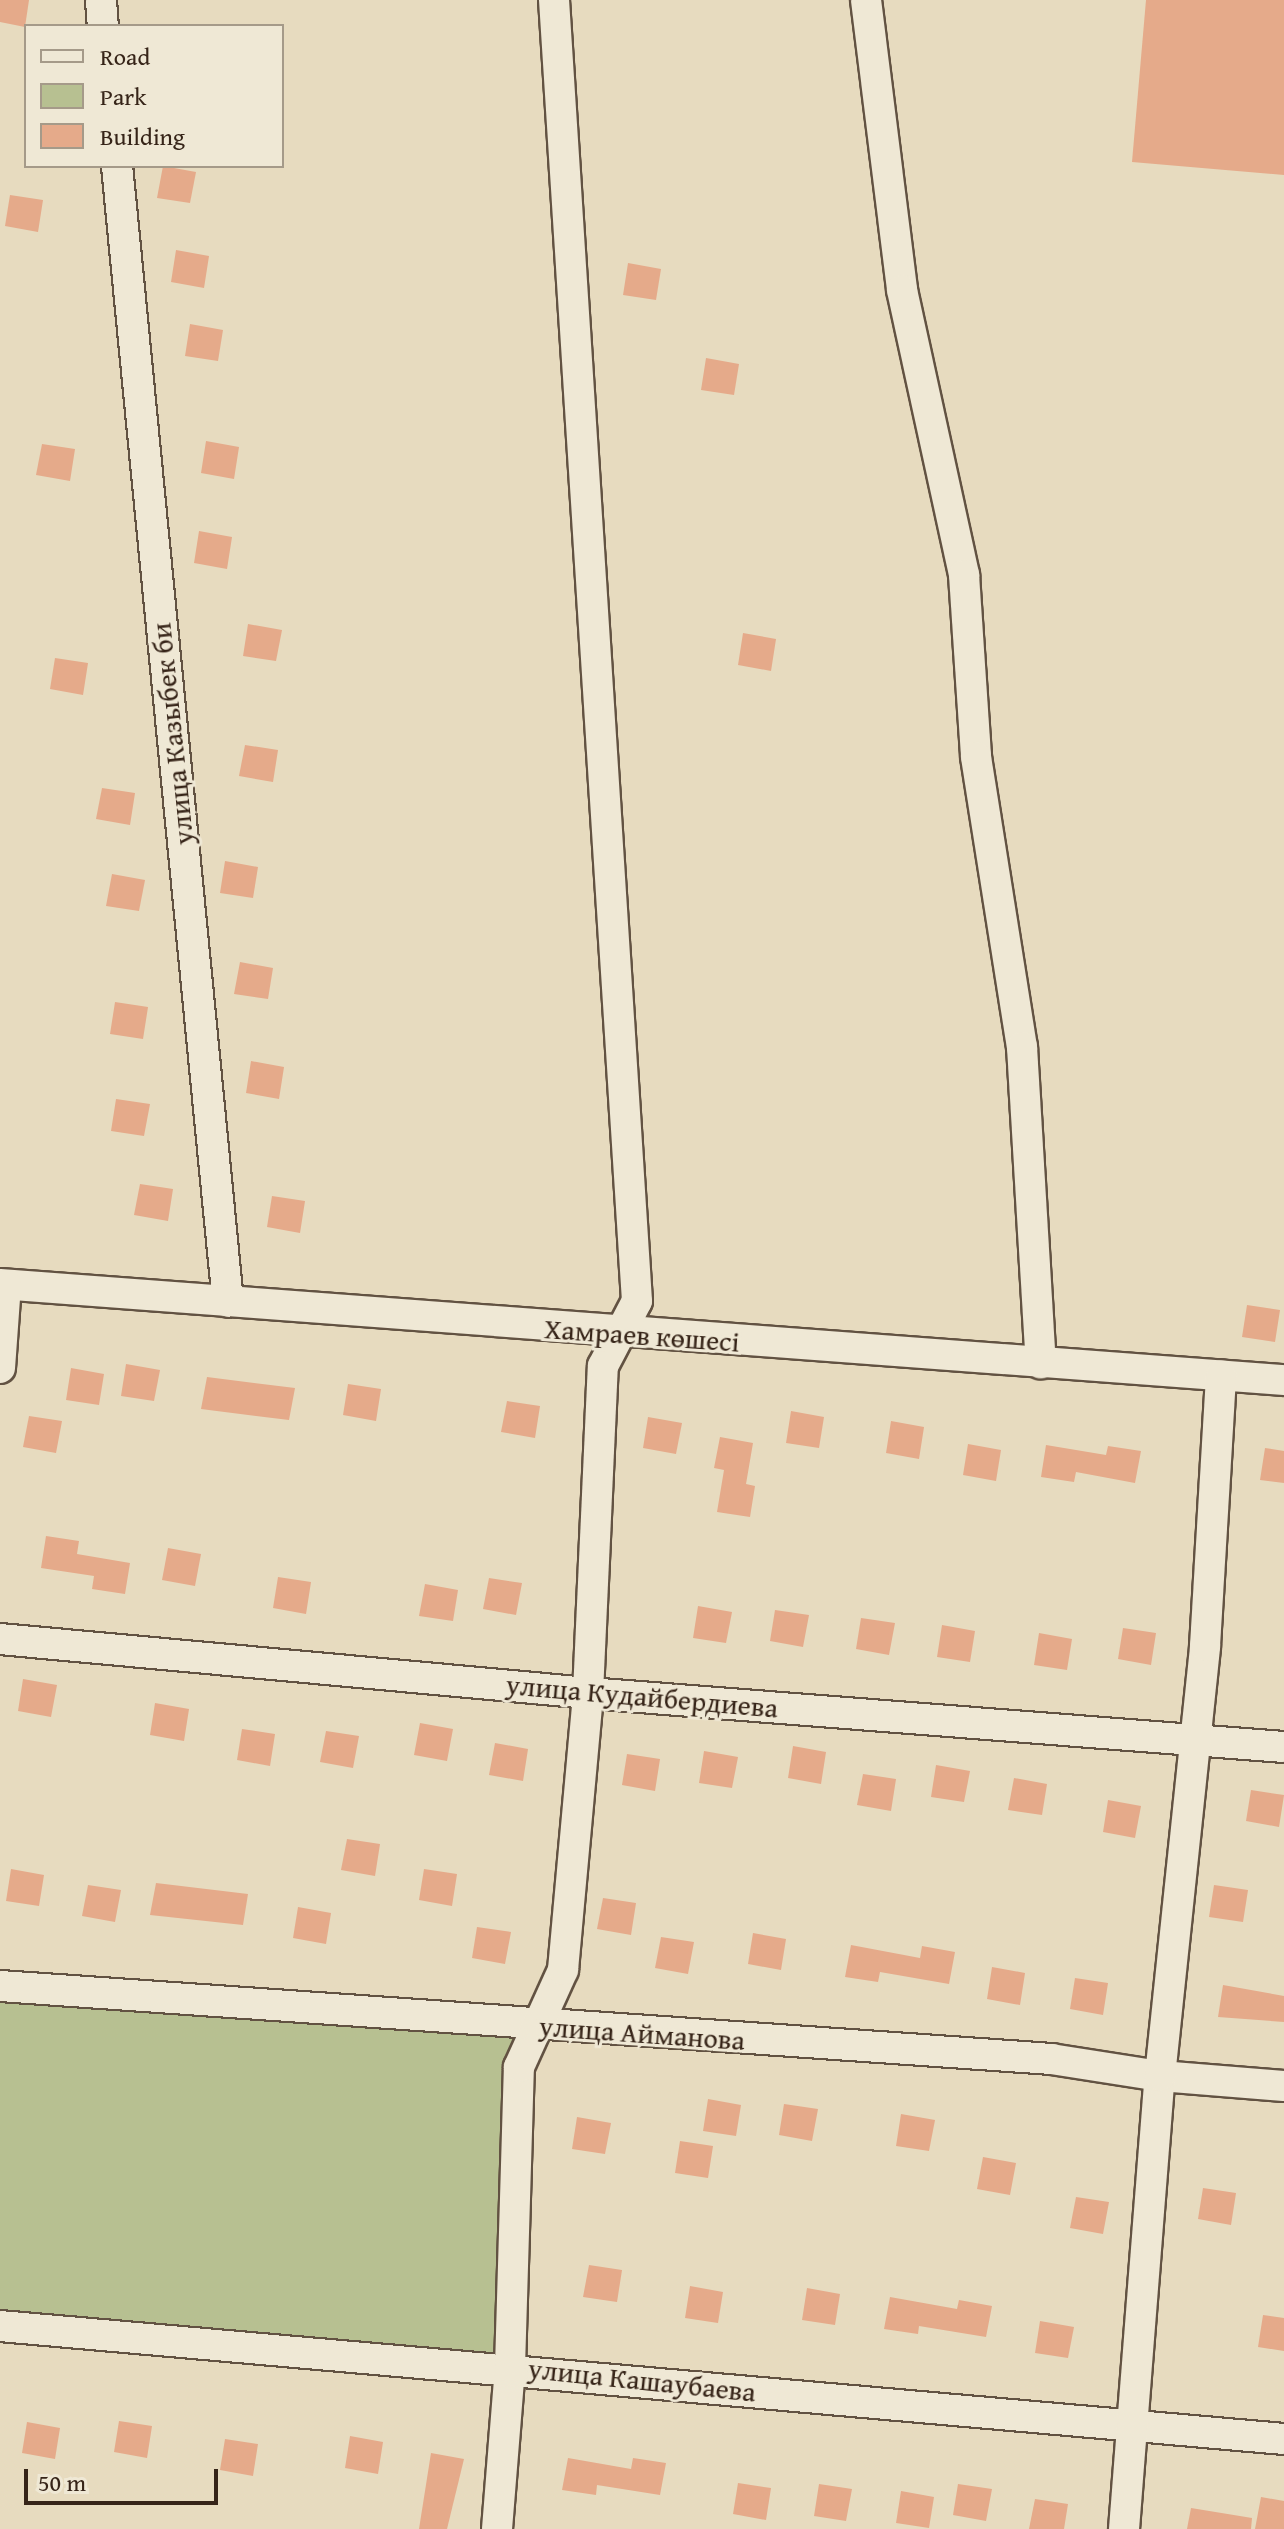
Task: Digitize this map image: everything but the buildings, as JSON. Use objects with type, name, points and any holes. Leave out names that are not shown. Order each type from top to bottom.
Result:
[{"type":"street","points":[[101,0],[103,24]]},
{"type":"street","points":[[497,2529],[510,2367],[519,2067],[563,1970],[588,1693],[603,1366],[637,1301],[554,0]]},
{"type":"street","points":[[866,0],[902,290],[964,575],[976,757],[1022,1047],[1041,1363]]},
{"type":"street","name":"улица Казыбек би","points":[[117,168],[228,1302]]},
{"type":"street","points":[[0,1368],[3,1284]]},
{"type":"street","name":"Хамраев көшесі","points":[[3,1284],[621,1334],[1284,1380]]},
{"type":"street","points":[[1124,2529],[1160,2076],[1192,1739],[1205,1646],[1221,1375]]},
{"type":"street","name":"улица Кудайбердиева","points":[[0,1639],[588,1693],[1284,1747]]},
{"type":"street","name":"улица Айманова","points":[[0,1986],[538,2026],[1051,2059],[1160,2076],[1284,2086]]},
{"type":"street","name":"улица Кашаубаева","points":[[0,2326],[510,2367],[1131,2429],[1284,2439]]},
{"type":"green space","points":[[0,1986],[538,2026],[519,2067],[510,2367],[0,2326]]}]
